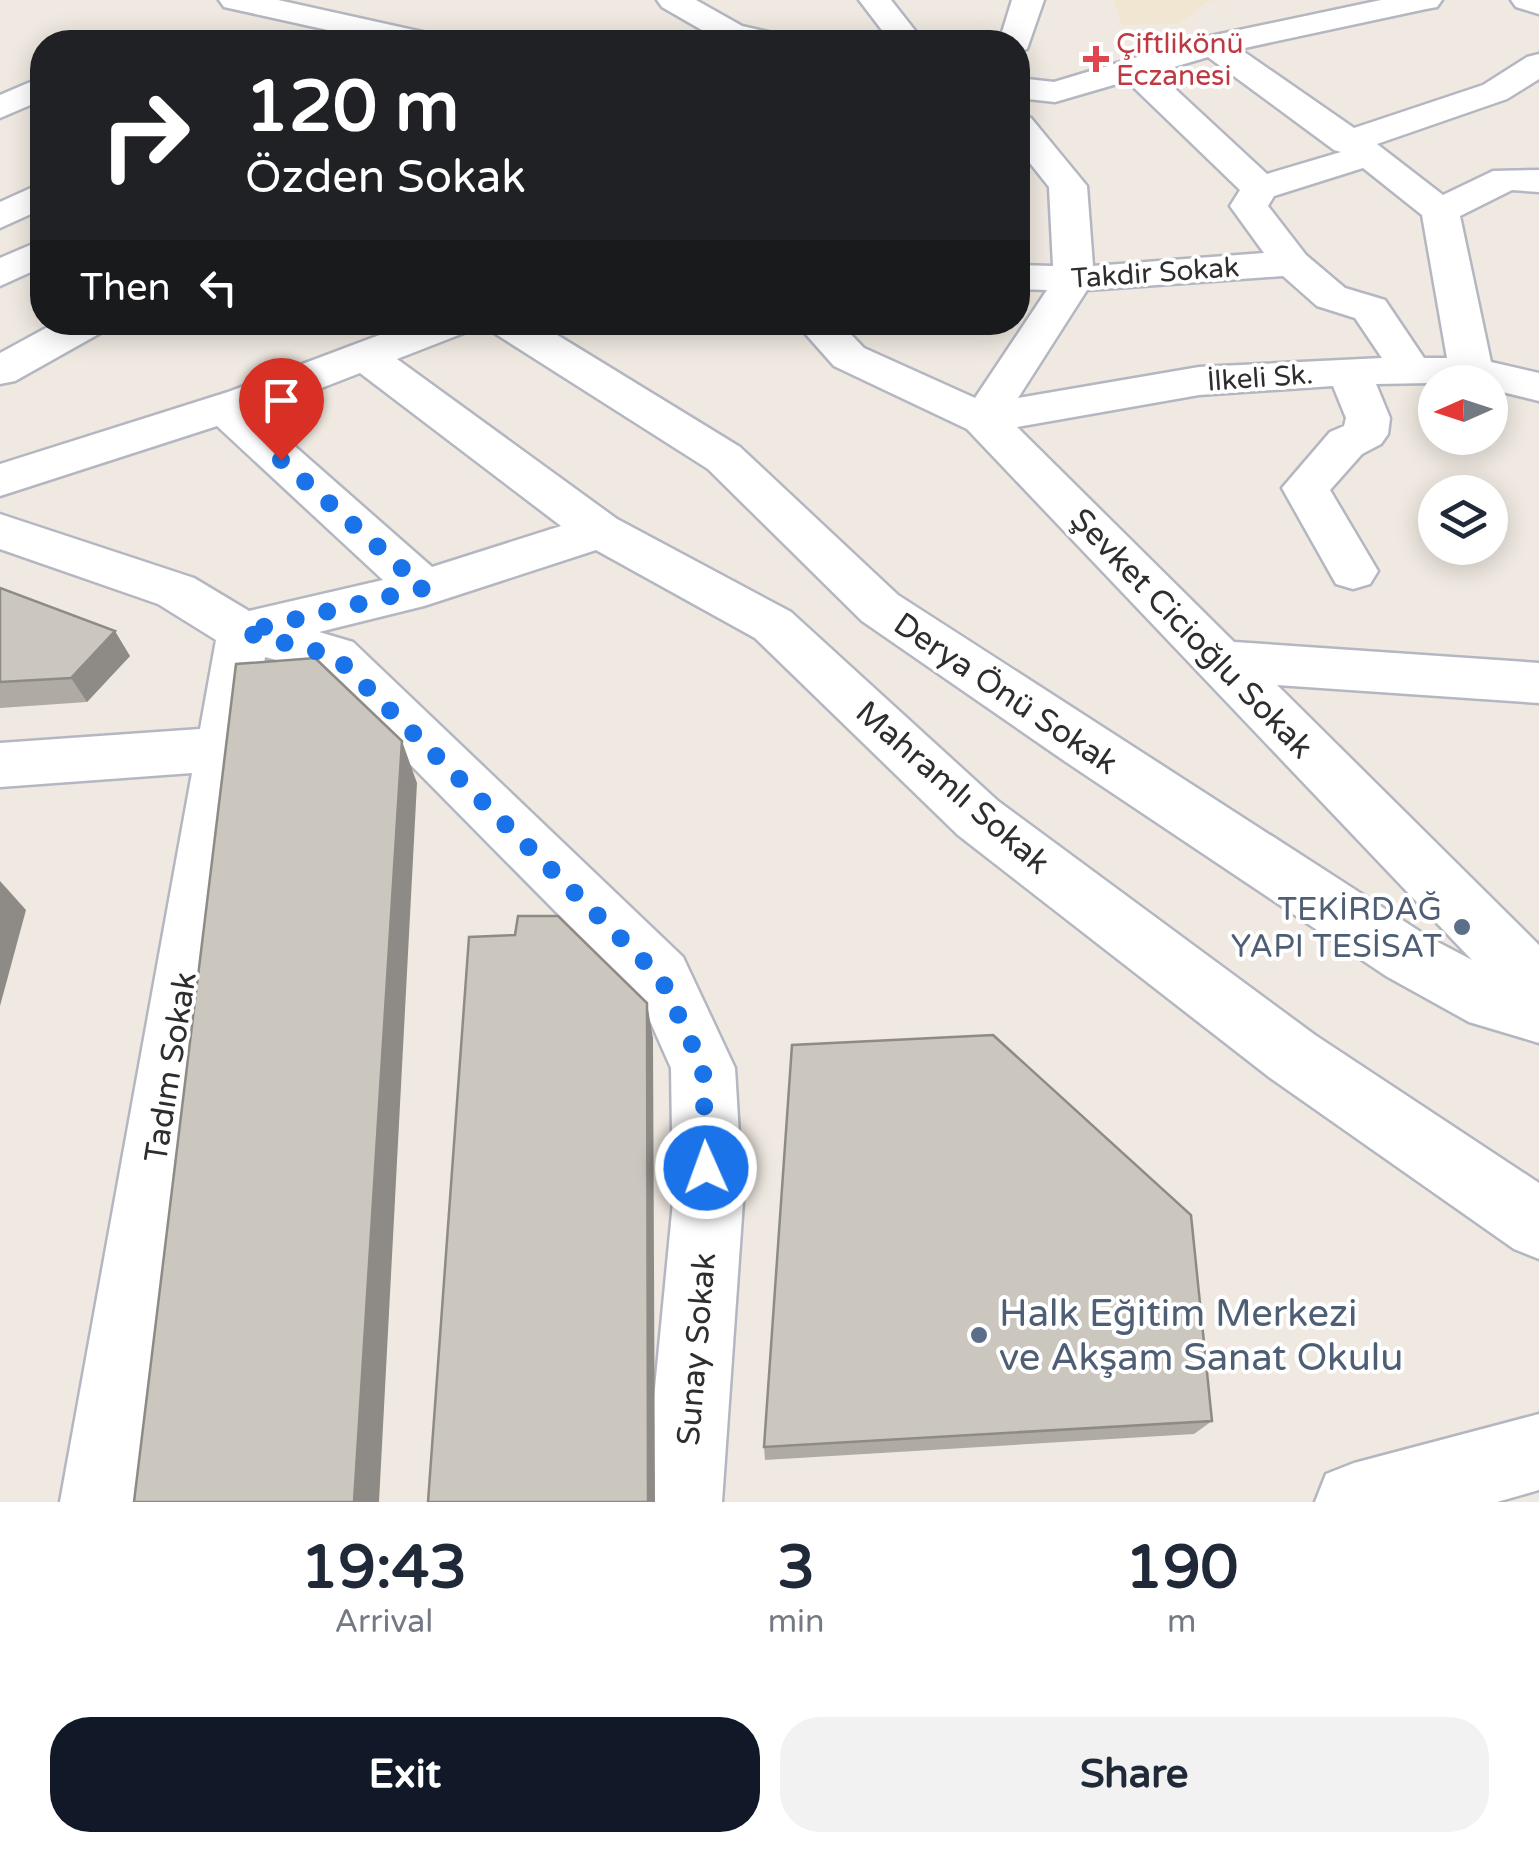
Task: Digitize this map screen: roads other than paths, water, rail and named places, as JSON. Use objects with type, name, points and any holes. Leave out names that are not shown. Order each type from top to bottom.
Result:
[{"type":"street","points":[[235,0],[325,9],[388,30]]},
{"type":"street","points":[[673,0],[719,30]]},
{"type":"street","points":[[875,0],[899,30]]},
{"type":"street","points":[[1019,30],[1028,0]]},
{"type":"street","points":[[1030,107],[1055,92],[1213,45],[1426,0]]},
{"type":"street","points":[[1528,0],[1539,5]]},
{"type":"street","points":[[299,30],[325,9]]},
{"type":"street","points":[[1213,45],[1440,211],[1470,365]]},
{"type":"street","points":[[1412,371],[1370,309],[1331,297],[1292,263],[1249,206],[1260,188],[1495,92],[1539,64]]},
{"type":"street","points":[[1135,70],[1260,188]]},
{"type":"street","points":[[0,108],[30,83]]},
{"type":"street","points":[[1030,89],[1055,92]]},
{"type":"street","points":[[983,419],[1074,279],[1068,186],[1030,140]]},
{"type":"street","points":[[1440,211],[1506,179],[1539,181]]},
{"type":"street","points":[[0,216],[30,200]]},
{"type":"street","points":[[0,274],[30,258]]},
{"type":"street","name":"Takdir Sokak","points":[[1030,278],[1074,279],[1292,263]]},
{"type":"street","points":[[0,370],[65,335]]},
{"type":"street","points":[[0,480],[224,408],[420,335]]},
{"type":"street","name":"Derya Önü Sokak","points":[[527,335],[724,458],[880,608],[1085,747],[1408,956],[1491,1002],[1539,1014]]},
{"type":"street","name":"Şevket Cicioğlu Sokak","points":[[828,335],[849,357],[983,419],[1539,986]]},
{"type":"street","name":"Mahramlı Sokak","points":[[365,356],[600,531],[773,625],[978,818],[1292,1056],[1539,1224]]},
{"type":"street","points":[[1350,371],[1368,418],[1365,434],[1346,444],[1304,488],[1353,571]]},
{"type":"street","name":"İlkeli Sk.","points":[[983,419],[1200,382],[1350,371],[1418,371]]},
{"type":"street","name":"İlkeli Sk.","points":[[1508,380],[1539,387]]},
{"type":"street","points":[[224,408],[424,588]]},
{"type":"street","name":"Sunay Sokak","points":[[0,531],[176,592],[243,632],[335,656],[661,978],[703,1068],[708,1202],[683,1502]]},
{"type":"street","points":[[243,632],[424,588],[600,531]]},
{"type":"street","name":"Tadım Sokak","points":[[99,1502],[243,632]]},
{"type":"street","points":[[1218,661],[1539,684]]},
{"type":"street","points":[[0,764],[223,750]]},
{"type":"street","points":[[1354,1502],[1539,1452]]},
{"type":"place","name":"Çiftlikönü Eczanesi","points":[[1096,59]]},
{"type":"place","name":"TEKİRDAĞ YAPI TESİSAT","points":[[1462,927]]},
{"type":"place","name":"Halk Eğitim Merkezi ve Akşam Sanat Okulu","points":[[979,1335]]}]
